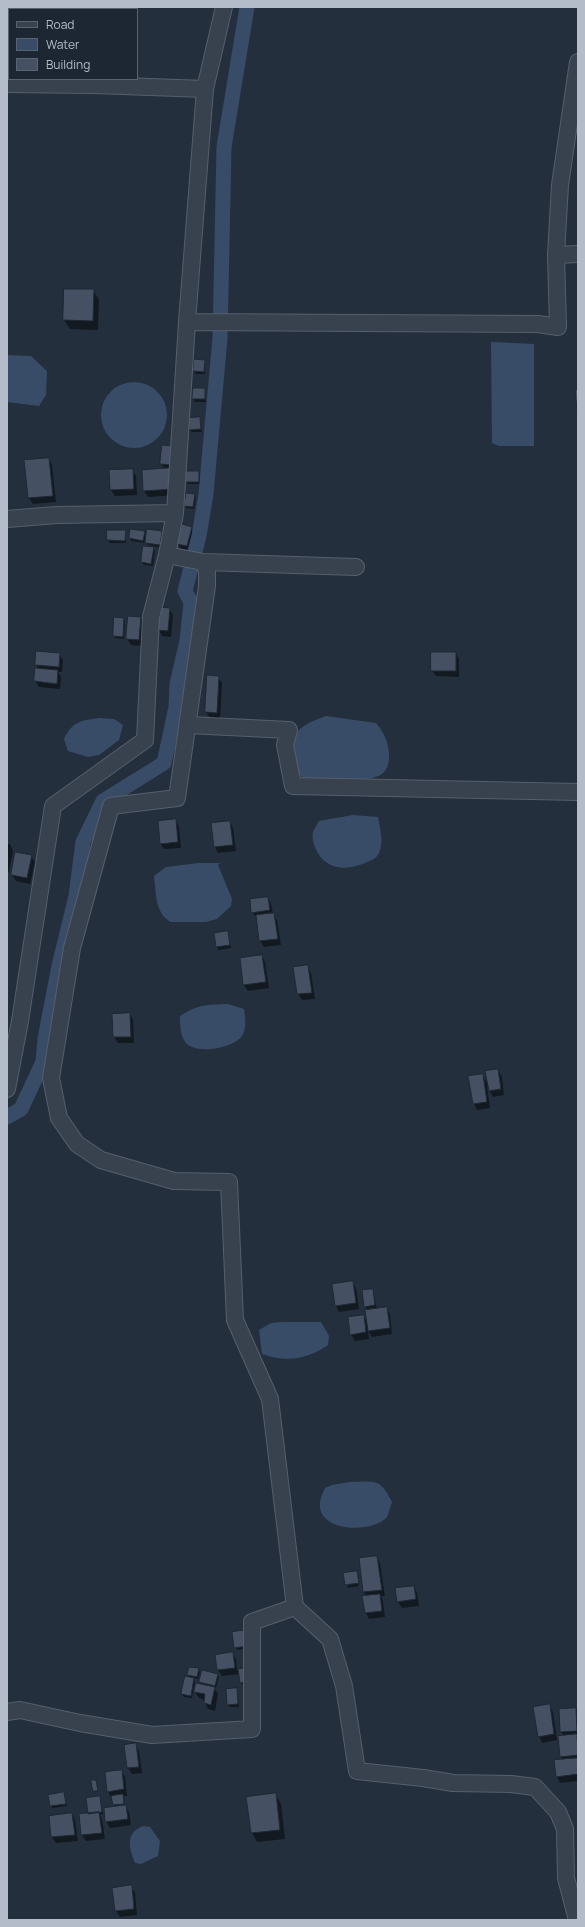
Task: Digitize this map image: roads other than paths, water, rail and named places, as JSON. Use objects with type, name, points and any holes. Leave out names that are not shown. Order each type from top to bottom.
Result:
[{"type":"street","points":[[7,1089],[20,1021],[53,806],[145,740],[151,617],[169,556],[175,514],[187,322],[205,89],[224,7]]},
{"type":"street","points":[[187,322],[538,324],[558,327],[556,255],[560,185],[578,62]]},
{"type":"street","points":[[7,84],[95,85],[205,89]]},
{"type":"street","points":[[556,255],[578,254]]},
{"type":"street","points":[[7,519],[57,515],[175,514]]},
{"type":"street","points":[[169,556],[203,562],[356,567]]},
{"type":"street","points":[[203,562],[207,570],[207,586],[177,798],[111,806],[72,948],[51,1078],[59,1118],[77,1144],[101,1160],[174,1181],[229,1182],[235,1320],[270,1398],[295,1607],[330,1639],[344,1686],[357,1771],[423,1778],[453,1783],[511,1784],[535,1787],[558,1812],[565,1829],[566,1878],[577,1920]]},
{"type":"street","points":[[188,725],[289,730],[286,745],[293,786],[578,792]]},
{"type":"street","points":[[7,1712],[20,1710],[80,1723],[152,1735],[252,1729],[252,1622],[295,1607]]},
{"type":"water","points":[[491,342],[534,344],[534,446],[499,446],[492,443]]},
{"type":"water","points":[[7,355],[31,356],[47,371],[46,395],[39,406],[7,402]]},
{"type":"water","points":[[134,382],[147,385],[157,392],[164,402],[167,415],[164,428],[157,438],[147,445],[134,448],[121,445],[111,438],[104,428],[101,415],[104,402],[111,392],[121,385]]},
{"type":"water","points":[[326,716],[376,723],[379,726],[387,741],[389,753],[387,767],[381,775],[359,780],[316,781],[305,779],[299,774],[294,761],[293,742],[295,736],[303,727]]},
{"type":"water","points":[[99,718],[114,719],[123,725],[119,740],[99,755],[88,757],[68,751],[64,739],[74,725],[82,721]]},
{"type":"water","points":[[353,815],[378,817],[381,831],[381,845],[379,853],[377,857],[372,860],[359,865],[344,868],[336,867],[324,860],[319,855],[314,844],[313,831],[319,821]]},
{"type":"water","points":[[198,863],[220,863],[218,865],[232,899],[231,906],[217,919],[206,922],[171,922],[162,914],[159,908],[154,876],[166,867]]},
{"type":"water","points":[[228,1004],[244,1009],[245,1026],[242,1036],[237,1041],[212,1049],[195,1048],[188,1045],[182,1034],[180,1016],[198,1007]]},
{"type":"water","points":[[321,1322],[329,1336],[328,1345],[312,1354],[296,1358],[279,1358],[262,1354],[259,1330],[271,1323]]},
{"type":"water","points":[[350,1482],[371,1482],[384,1488],[392,1502],[387,1517],[370,1526],[358,1528],[336,1525],[327,1520],[321,1513],[320,1503],[325,1488],[332,1485]]},
{"type":"water","points":[[143,1826],[150,1827],[160,1841],[158,1856],[141,1864],[135,1863],[131,1852],[130,1842],[133,1833]]},
{"type":"waterway","points":[[7,1117],[21,1109],[43,1062],[45,1039],[59,966],[76,896],[83,842],[103,801],[164,763],[176,707],[177,684],[187,641],[191,602],[185,591],[199,536],[206,494],[220,338],[224,147],[247,7]]}]
